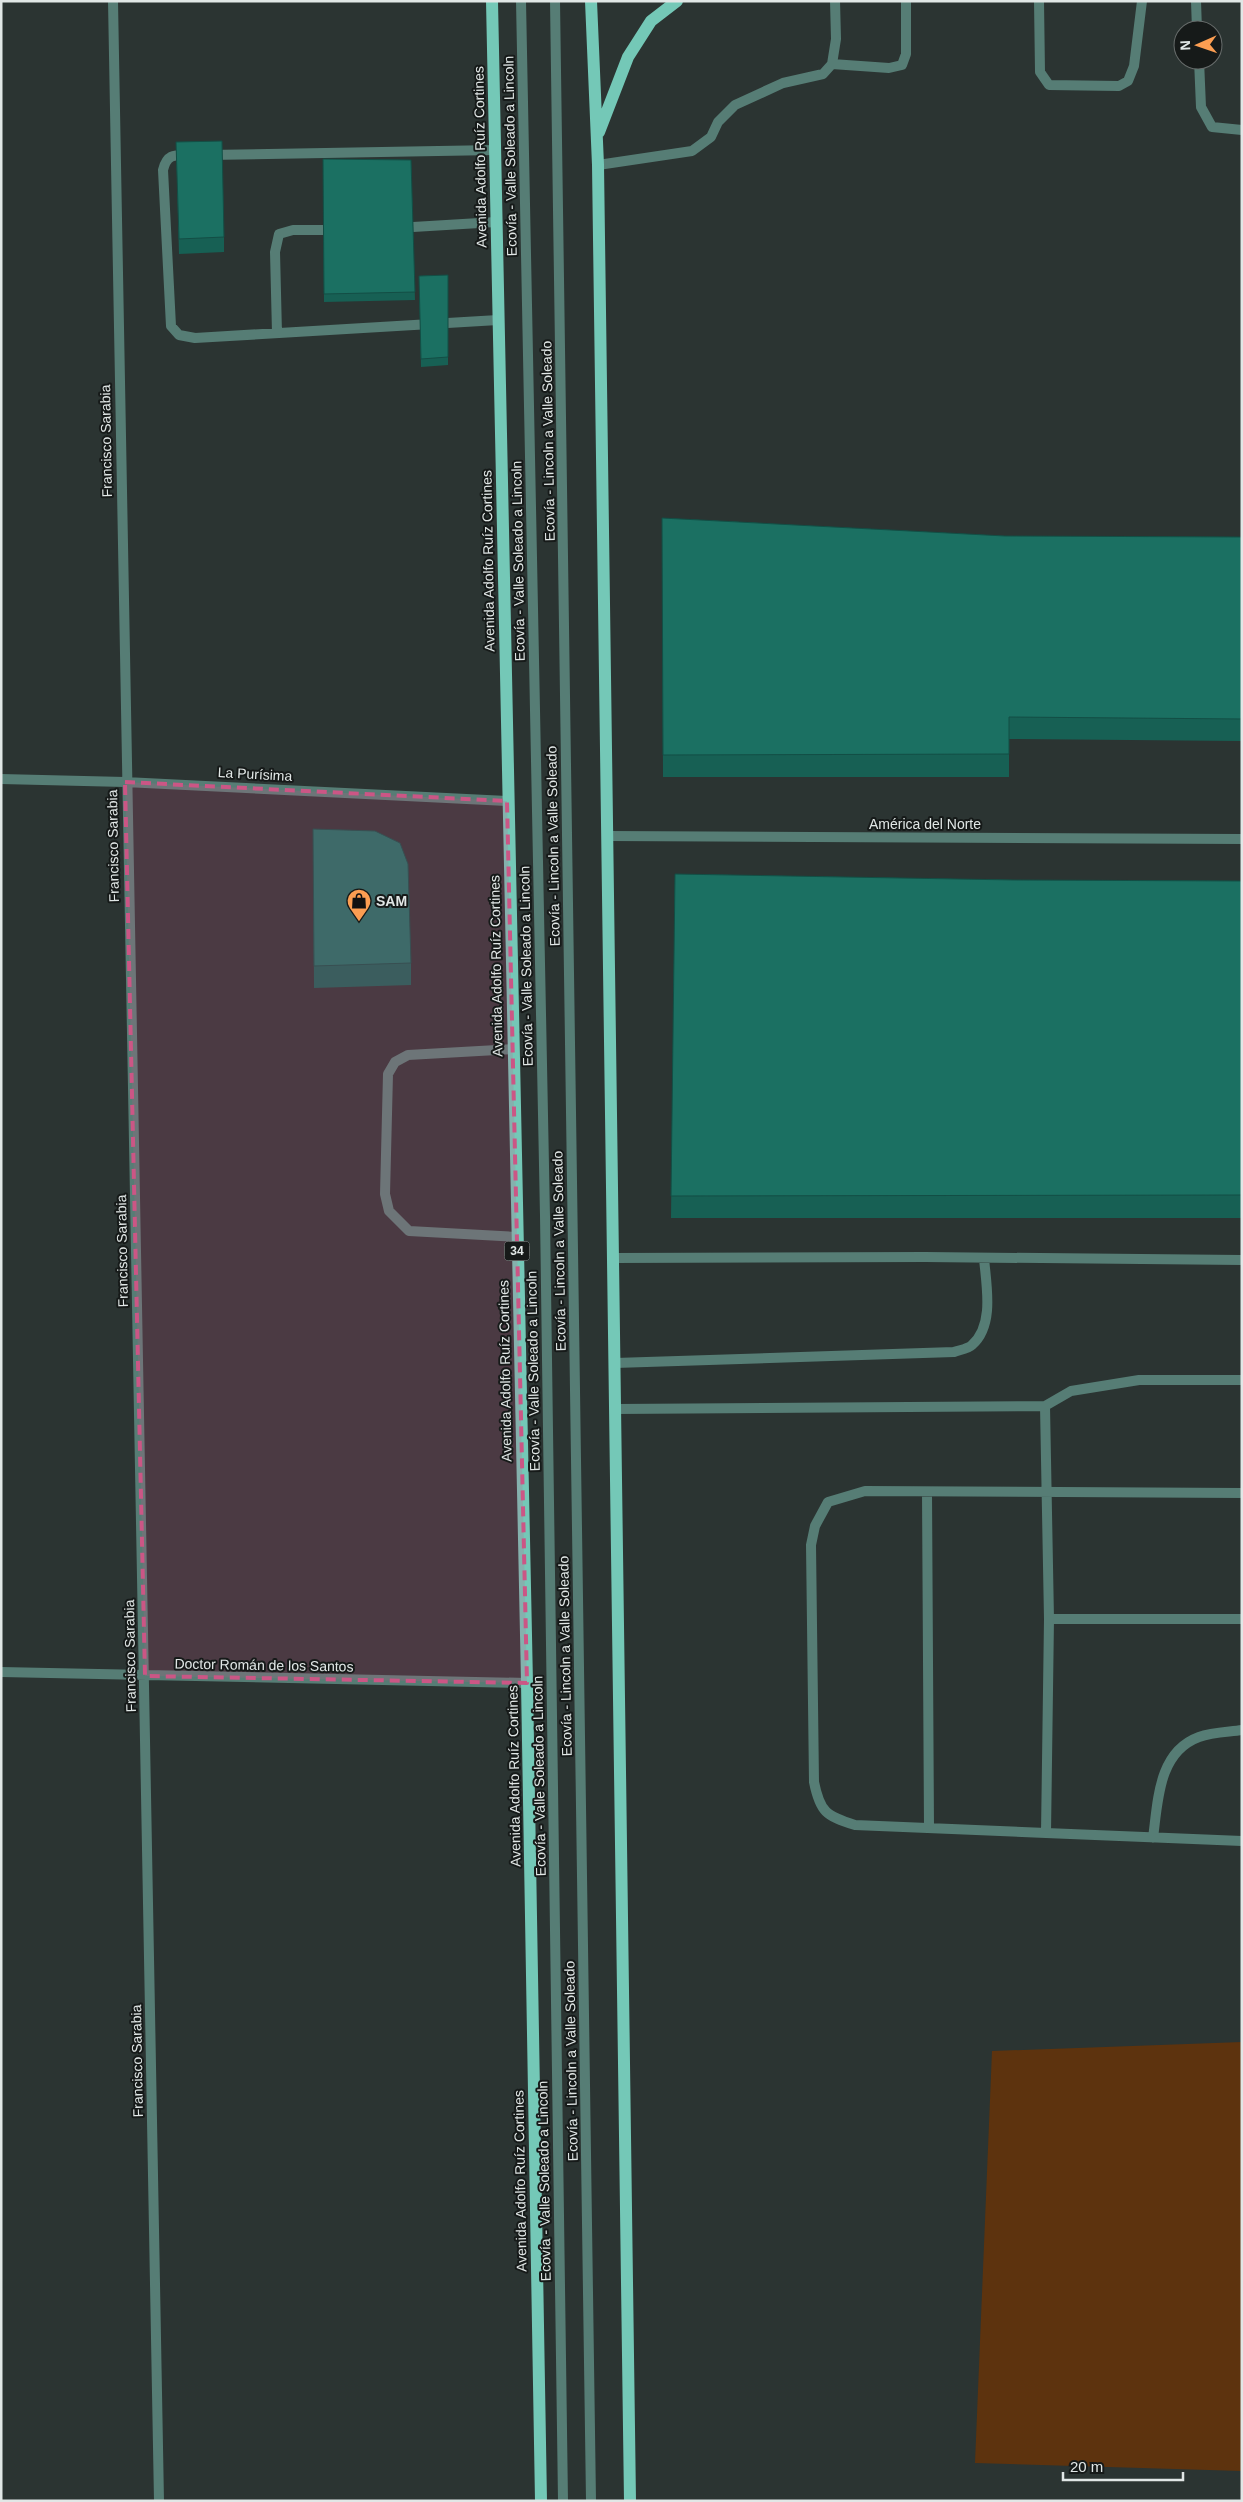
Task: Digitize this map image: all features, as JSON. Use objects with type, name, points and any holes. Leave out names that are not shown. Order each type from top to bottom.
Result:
[{"type":"main road","name":"Avenida Adolfo Ruíz Cortines","points":[[492,1],[527,1683],[541,2501]]},
{"type":"main road","points":[[591,1],[598,165],[630,2501]]},
{"type":"main road","points":[[597,136],[628,57],[651,21],[677,1]]},
{"type":"street","name":"Francisco Sarabia","points":[[113,1],[125,782],[145,1676],[158,2501]]},
{"type":"street","name":"Ecovía - Valle Soleado a Lincoln","points":[[521,1],[544,1206],[563,2501]]},
{"type":"street","name":"Ecovía - Lincoln a Valle Soleado","points":[[555,1],[591,2501]]},
{"type":"street","points":[[598,165],[692,151],[711,137],[718,122],[735,105],[783,83],[823,74],[832,64],[836,39],[835,1]]},
{"type":"street","points":[[832,64],[889,68],[902,65],[906,54],[906,1]]},
{"type":"street","points":[[1039,1],[1040,72],[1049,85],[1119,86],[1128,81],[1134,66],[1142,1]]},
{"type":"street","points":[[1196,1],[1197,20]]},
{"type":"street","points":[[1199,70],[1201,107],[1212,127],[1242,130]]},
{"type":"street","points":[[495,150],[172,155],[165,160],[163,170],[171,326],[180,335],[195,338],[498,320]]},
{"type":"street","points":[[413,227],[496,222]]},
{"type":"street","points":[[277,333],[275,252],[279,234],[292,230],[324,230]]},
{"type":"street","name":"La Purísima","points":[[1,779],[125,782],[508,801]]},
{"type":"street","name":"América del Norte","points":[[608,836],[1242,839]]},
{"type":"street","points":[[513,1049],[408,1055],[395,1062],[388,1074],[385,1194],[389,1211],[409,1231],[517,1237]]},
{"type":"street","points":[[613,1258],[1242,1260]]},
{"type":"street","points":[[615,1363],[954,1352],[972,1346],[984,1330],[987,1306],[984,1258]]},
{"type":"street","points":[[615,1409],[1045,1406],[1071,1391],[1139,1380],[1242,1380]]},
{"type":"street","points":[[1045,1406],[1049,1619],[1046,1834]]},
{"type":"street","points":[[1242,1493],[865,1491],[828,1502],[815,1526],[811,1545],[814,1782],[818,1801],[825,1812],[838,1820],[855,1824],[1046,1834],[1242,1841]]},
{"type":"street","points":[[927,1492],[929,1828]]},
{"type":"street","points":[[1049,1619],[1242,1619]]},
{"type":"street","name":"Doctor Román de los Santos","points":[[1,1672],[527,1683]]},
{"type":"street","points":[[1152,1838],[1161,1780],[1175,1752],[1199,1737],[1242,1730]]},
{"type":"highlighted area","points":[[125,782],[507,801],[527,1683],[145,1676]]},
{"type":"shaded area","points":[[1242,2042],[1242,2471],[975,2463],[992,2051]]},
{"type":"building","points":[[222,141],[224,237],[179,239],[176,142]]},
{"type":"building","points":[[323,159],[411,160],[415,292],[324,294]]},
{"type":"building","points":[[448,275],[448,357],[421,359],[419,276]]},
{"type":"building","points":[[662,518],[1005,536],[1242,537],[1242,719],[1009,717],[1009,754],[663,755]]},
{"type":"building","points":[[313,829],[375,831],[400,843],[408,864],[411,963],[314,966]]},
{"type":"building","points":[[675,874],[1014,880],[1242,881],[1242,1195],[671,1196]]},
{"type":"place","name":"SAM","points":[[359,922]]}]
